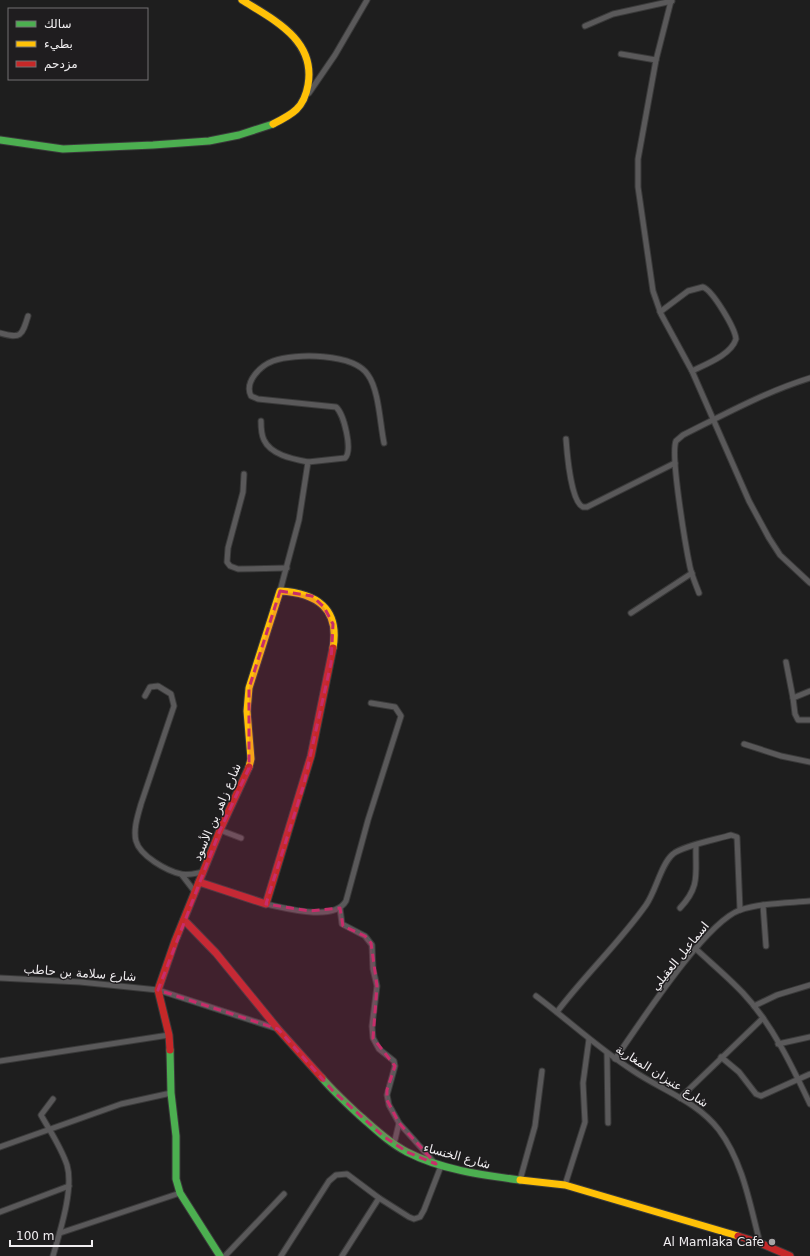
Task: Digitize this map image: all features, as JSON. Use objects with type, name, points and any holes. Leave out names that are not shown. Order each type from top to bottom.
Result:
[{"type":"street","points":[[242,0],[290,32],[300,44],[307,58],[309,93]]},
{"type":"street","points":[[0,140],[62,149],[210,142],[246,134],[274,124],[299,108],[335,55],[367,0]]},
{"type":"street","points":[[585,26],[613,14],[673,1],[656,60],[640,144],[637,174],[653,291],[660,312],[692,371],[749,501],[771,543],[784,559],[810,583]]},
{"type":"street","points":[[621,54],[656,60]]},
{"type":"street","points":[[660,312],[688,291],[703,287],[711,293],[734,330],[736,339],[731,348],[714,360],[692,371]]},
{"type":"street","points":[[0,333],[15,337],[20,335],[23,331],[28,316]]},
{"type":"street","points":[[261,420],[264,440],[271,449],[291,459],[308,462],[342,459],[347,456],[349,445],[342,415],[338,409],[334,407],[258,399],[251,396],[248,387],[249,383],[260,370],[273,361],[312,357],[342,359],[357,365],[369,375],[373,386],[384,443]]},
{"type":"street","points":[[699,594],[692,573],[687,550],[675,464],[674,446],[676,441],[683,435],[771,391],[810,378]]},
{"type":"street","points":[[566,439],[574,491],[578,504],[583,507],[587,507],[675,464]]},
{"type":"street","points":[[266,904],[304,784],[317,733],[333,642],[333,624],[324,607],[312,596],[280,591],[299,520],[308,462]]},
{"type":"street","points":[[244,474],[242,498],[226,555],[228,564],[238,569],[287,568]]},
{"type":"street","points":[[631,613],[692,573]]},
{"type":"street","name":"شارع زاهر بن الأسود","points":[[220,1256],[180,1193],[176,1179],[176,1136],[171,1093],[169,1035],[158,990],[163,972],[220,830],[250,764],[247,711],[249,688],[280,591]]},
{"type":"street","points":[[786,662],[795,714],[798,720],[810,720]]},
{"type":"street","points":[[144,696],[150,687],[158,686],[171,694],[174,706],[136,820],[136,840],[145,855],[182,875],[195,892]]},
{"type":"street","points":[[793,698],[810,691]]},
{"type":"street","points":[[199,882],[266,904],[310,911],[332,912],[340,908],[346,901],[368,820],[401,716],[395,707],[371,703]]},
{"type":"street","points":[[744,744],[781,756],[810,762]]},
{"type":"street","points":[[220,830],[241,838]]},
{"type":"street","points":[[557,1012],[573,991],[616,945],[644,908],[672,855],[680,850],[731,835],[737,837],[740,910]]},
{"type":"street","points":[[680,908],[692,894],[695,887],[696,846]]},
{"type":"street","points":[[182,875],[203,872]]},
{"type":"street","name":"اسماعيل العقيلي","points":[[615,1059],[696,949],[717,926],[740,910],[810,901]]},
{"type":"street","points":[[763,906],[766,946]]},
{"type":"street","points":[[281,1256],[329,1181],[336,1175],[347,1174],[379,1198],[409,1217],[414,1218],[420,1217],[424,1210],[439,1165],[399,1123],[389,1105],[387,1095],[395,1070],[394,1061],[379,1048],[373,1038],[372,1026],[377,986],[373,969],[372,945],[365,936],[343,926],[340,919],[340,908]]},
{"type":"street","name":"شارع الخنساء","points":[[184,920],[220,958],[278,1029],[308,1060],[333,1091],[394,1144],[414,1156],[439,1165],[487,1176],[565,1185],[760,1243],[790,1256]]},
{"type":"street","points":[[696,949],[744,993],[763,1018],[798,1079],[810,1104]]},
{"type":"street","name":"شارع سلامة بن حاطب","points":[[0,978],[80,982],[158,990],[278,1029]]},
{"type":"street","points":[[754,1006],[777,994],[810,985]]},
{"type":"street","name":"شارع عنيزان المغاربة","points":[[536,996],[615,1059],[680,1098],[708,1118],[728,1144],[741,1173],[760,1243]]},
{"type":"street","points":[[680,1098],[763,1018]]},
{"type":"street","points":[[0,1061],[169,1035]]},
{"type":"street","points":[[778,1044],[810,1037]]},
{"type":"street","points":[[565,1185],[585,1122],[583,1083],[589,1039]]},
{"type":"street","points":[[607,1053],[608,1123]]},
{"type":"street","points":[[721,1058],[739,1072],[759,1095],[764,1096],[810,1074]]},
{"type":"street","points":[[520,1180],[534,1126],[542,1071]]},
{"type":"street","points":[[0,1147],[121,1104],[171,1093]]},
{"type":"street","points":[[53,1099],[42,1113],[66,1162],[69,1176],[69,1186],[60,1233],[53,1256]]},
{"type":"street","points":[[394,1144],[399,1123]]},
{"type":"street","points":[[0,1212],[69,1186]]},
{"type":"street","points":[[60,1233],[180,1193]]},
{"type":"street","points":[[225,1256],[284,1194]]},
{"type":"street","points":[[342,1256],[379,1198]]},
{"type":"highlighted area","points":[[280,591],[312,596],[324,607],[333,624],[331,663],[304,784],[266,904],[310,911],[340,908],[343,926],[365,936],[371,943],[377,986],[373,1038],[395,1066],[387,1090],[387,1100],[399,1123],[436,1164],[407,1152],[383,1136],[333,1091],[278,1029],[158,990],[220,830],[249,768],[249,688]]},
{"type":"traffic: fast","points":[[0,140],[63,149],[153,145],[209,141],[239,135],[273,124]]},
{"type":"traffic: fast","points":[[170,1050],[171,1093],[176,1136],[176,1179],[180,1193],[220,1256]]},
{"type":"traffic: fast","points":[[322,1078],[344,1101],[376,1130],[407,1152],[434,1163],[462,1171],[520,1180]]},
{"type":"traffic: slow","points":[[242,0],[267,15],[290,33],[306,56],[309,69],[308,85],[304,99],[292,113],[273,124]]},
{"type":"traffic: slow","points":[[249,767],[251,759],[247,711],[249,688],[280,591],[304,595],[323,605],[333,622],[333,648]]},
{"type":"traffic: slow","points":[[520,1180],[565,1185],[738,1236]]},
{"type":"traffic: jam","points":[[199,882],[266,904],[311,756],[333,648]]},
{"type":"traffic: jam","points":[[170,1050],[169,1035],[158,990],[175,941],[220,830],[249,767]]},
{"type":"traffic: jam","points":[[184,920],[216,953],[278,1029],[322,1078]]},
{"type":"traffic: jam","points":[[738,1236],[760,1243],[790,1256]]},
{"type":"place","name":"Al Mamlaka Cafe","points":[[772,1242]]}]
